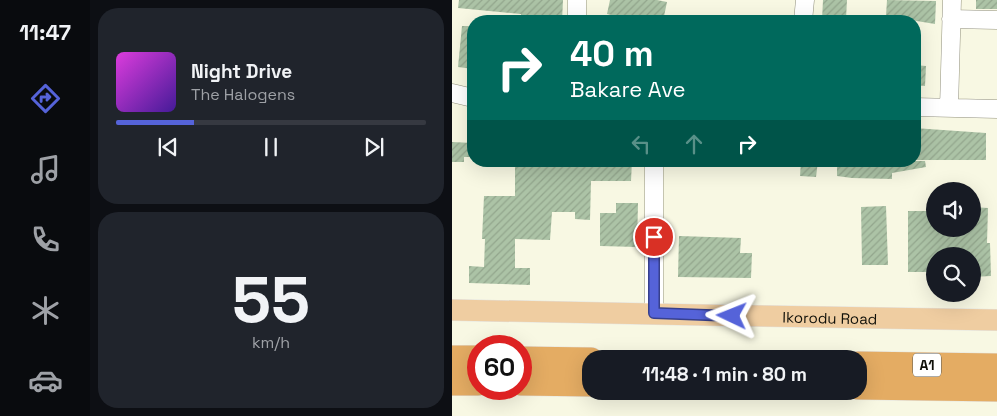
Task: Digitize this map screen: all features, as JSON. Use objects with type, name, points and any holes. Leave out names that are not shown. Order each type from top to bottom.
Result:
[{"type":"highway","points":[[452,358],[467,358]]},
{"type":"highway","points":[[532,359],[582,360]]},
{"type":"highway","name":"A1","points":[[867,364],[996,366]]},
{"type":"highway","points":[[452,383],[467,383]]},
{"type":"highway","points":[[532,383],[582,384]]},
{"type":"highway","name":"A1","points":[[867,387],[996,389]]},
{"type":"main road","name":"Ikorodu Road","points":[[452,310],[654,313],[790,318],[996,320]]},
{"type":"street","points":[[577,15],[578,0]]},
{"type":"street","points":[[804,15],[805,0]]},
{"type":"street","points":[[949,108],[952,0]]},
{"type":"street","points":[[951,19],[996,20]]},
{"type":"street","points":[[452,92],[467,96]]},
{"type":"street","points":[[921,108],[996,109]]},
{"type":"street","points":[[654,167],[654,313]]},
{"type":"building","points":[[459,0],[563,0],[562,15],[521,15],[458,8]]},
{"type":"building","points":[[610,0],[657,0],[667,2],[664,15],[607,14]]},
{"type":"building","points":[[823,0],[847,0],[846,15],[822,15]]},
{"type":"building","points":[[887,0],[936,1],[935,24],[921,22],[921,15],[886,15]]},
{"type":"building","points":[[976,0],[997,0],[997,9],[976,9]]},
{"type":"building","points":[[462,26],[467,26],[467,68],[458,67]]},
{"type":"building","points":[[921,66],[926,66],[925,86],[921,86]]},
{"type":"building","points":[[921,128],[986,133],[986,160],[921,160]]},
{"type":"building","points":[[452,142],[467,143],[467,157],[464,157],[464,162],[452,162]]},
{"type":"building","points":[[921,161],[925,161],[926,167],[892,173],[892,179],[837,176],[837,167],[921,167]]},
{"type":"building","points":[[515,167],[632,167],[631,181],[591,181],[590,220],[575,219],[575,212],[552,212],[550,240],[515,239],[515,268],[530,268],[530,285],[469,283],[469,266],[484,267],[485,239],[482,239],[484,196],[515,196]]},
{"type":"building","points":[[801,167],[817,167],[816,177],[800,176]]},
{"type":"building","points":[[616,203],[638,203],[637,247],[600,246],[600,213],[616,213]]},
{"type":"building","points":[[886,206],[888,265],[862,265],[861,207]]},
{"type":"building","points":[[981,208],[988,208],[987,243],[990,243],[991,276],[981,277],[981,247],[926,247],[926,272],[908,272],[908,211],[926,211],[926,237],[981,237]]},
{"type":"building","points":[[679,236],[741,238],[740,253],[752,253],[751,278],[678,277]]},
{"type":"route","points":[[654,237],[654,313],[732,316]]}]
